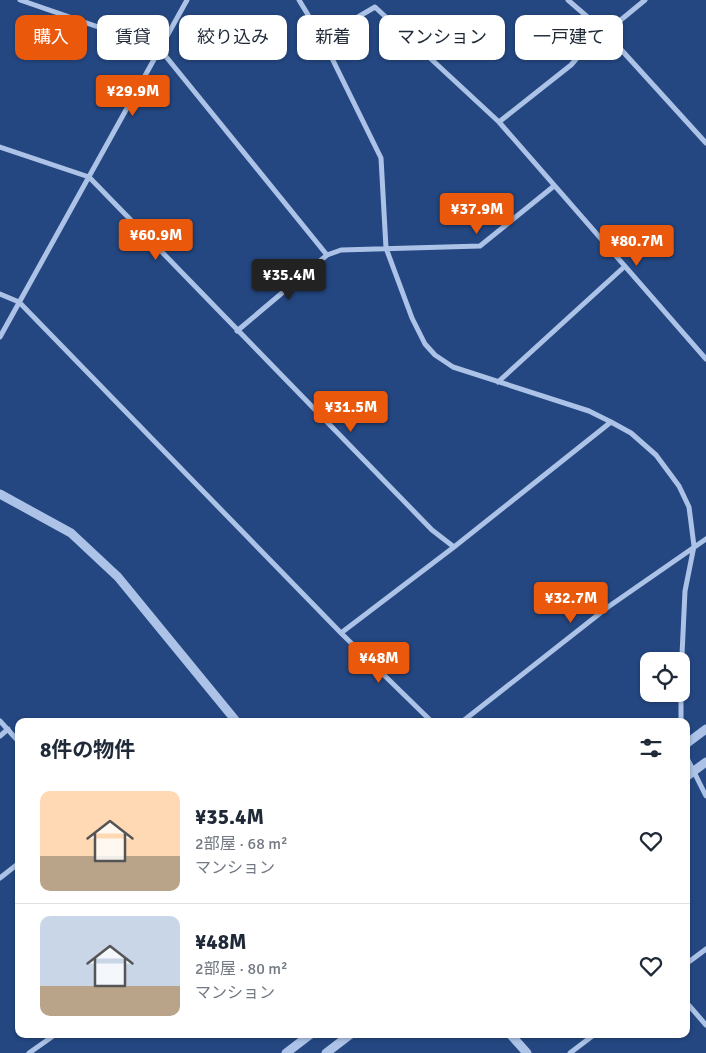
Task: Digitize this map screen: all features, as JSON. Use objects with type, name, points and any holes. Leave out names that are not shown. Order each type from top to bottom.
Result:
[{"type":"street","points":[[20,0],[97,27]]},
{"type":"street","points":[[169,31],[187,0]]},
{"type":"street","points":[[299,0],[308,15]]},
{"type":"street","points":[[568,0],[585,15]]},
{"type":"street","points":[[623,19],[645,0]]},
{"type":"street","points":[[361,15],[375,7],[499,122],[624,268],[706,359]]},
{"type":"street","points":[[623,52],[706,143]]},
{"type":"street","points":[[0,336],[152,60]]},
{"type":"street","points":[[169,60],[327,255]]},
{"type":"street","points":[[333,60],[381,158],[386,248],[412,318],[425,344],[435,355],[453,367],[589,411],[631,433],[656,455],[680,486],[689,507],[694,546],[685,591],[682,652]]},
{"type":"street","points":[[499,122],[575,60]]},
{"type":"street","points":[[0,147],[89,177],[432,530],[454,547]]},
{"type":"street","points":[[237,331],[327,255],[341,250],[480,246],[554,186]]},
{"type":"street","points":[[498,382],[624,268]]},
{"type":"street","points":[[0,294],[19,302],[341,633],[428,718]]},
{"type":"street","points":[[341,633],[454,547],[611,422]]},
{"type":"street","points":[[0,494],[71,533],[118,577],[234,718]]},
{"type":"street","points":[[467,718],[608,608],[706,539]]},
{"type":"street","points":[[681,702],[681,718]]},
{"type":"street","points":[[0,721],[15,737]]},
{"type":"street","points":[[0,736],[8,729]]},
{"type":"street","points":[[690,741],[706,729]]},
{"type":"street","points":[[690,774],[706,762]]},
{"type":"street","points":[[690,764],[706,796]]},
{"type":"street","points":[[0,878],[15,866]]},
{"type":"street","points":[[690,961],[706,949]]},
{"type":"street","points":[[690,1007],[706,1025]]},
{"type":"street","points":[[29,1053],[50,1038]]},
{"type":"street","points":[[286,1053],[306,1038]]},
{"type":"street","points":[[326,1053],[346,1038]]},
{"type":"street","points":[[514,1038],[527,1053]]},
{"type":"street","points":[[570,1053],[590,1038]]}]
